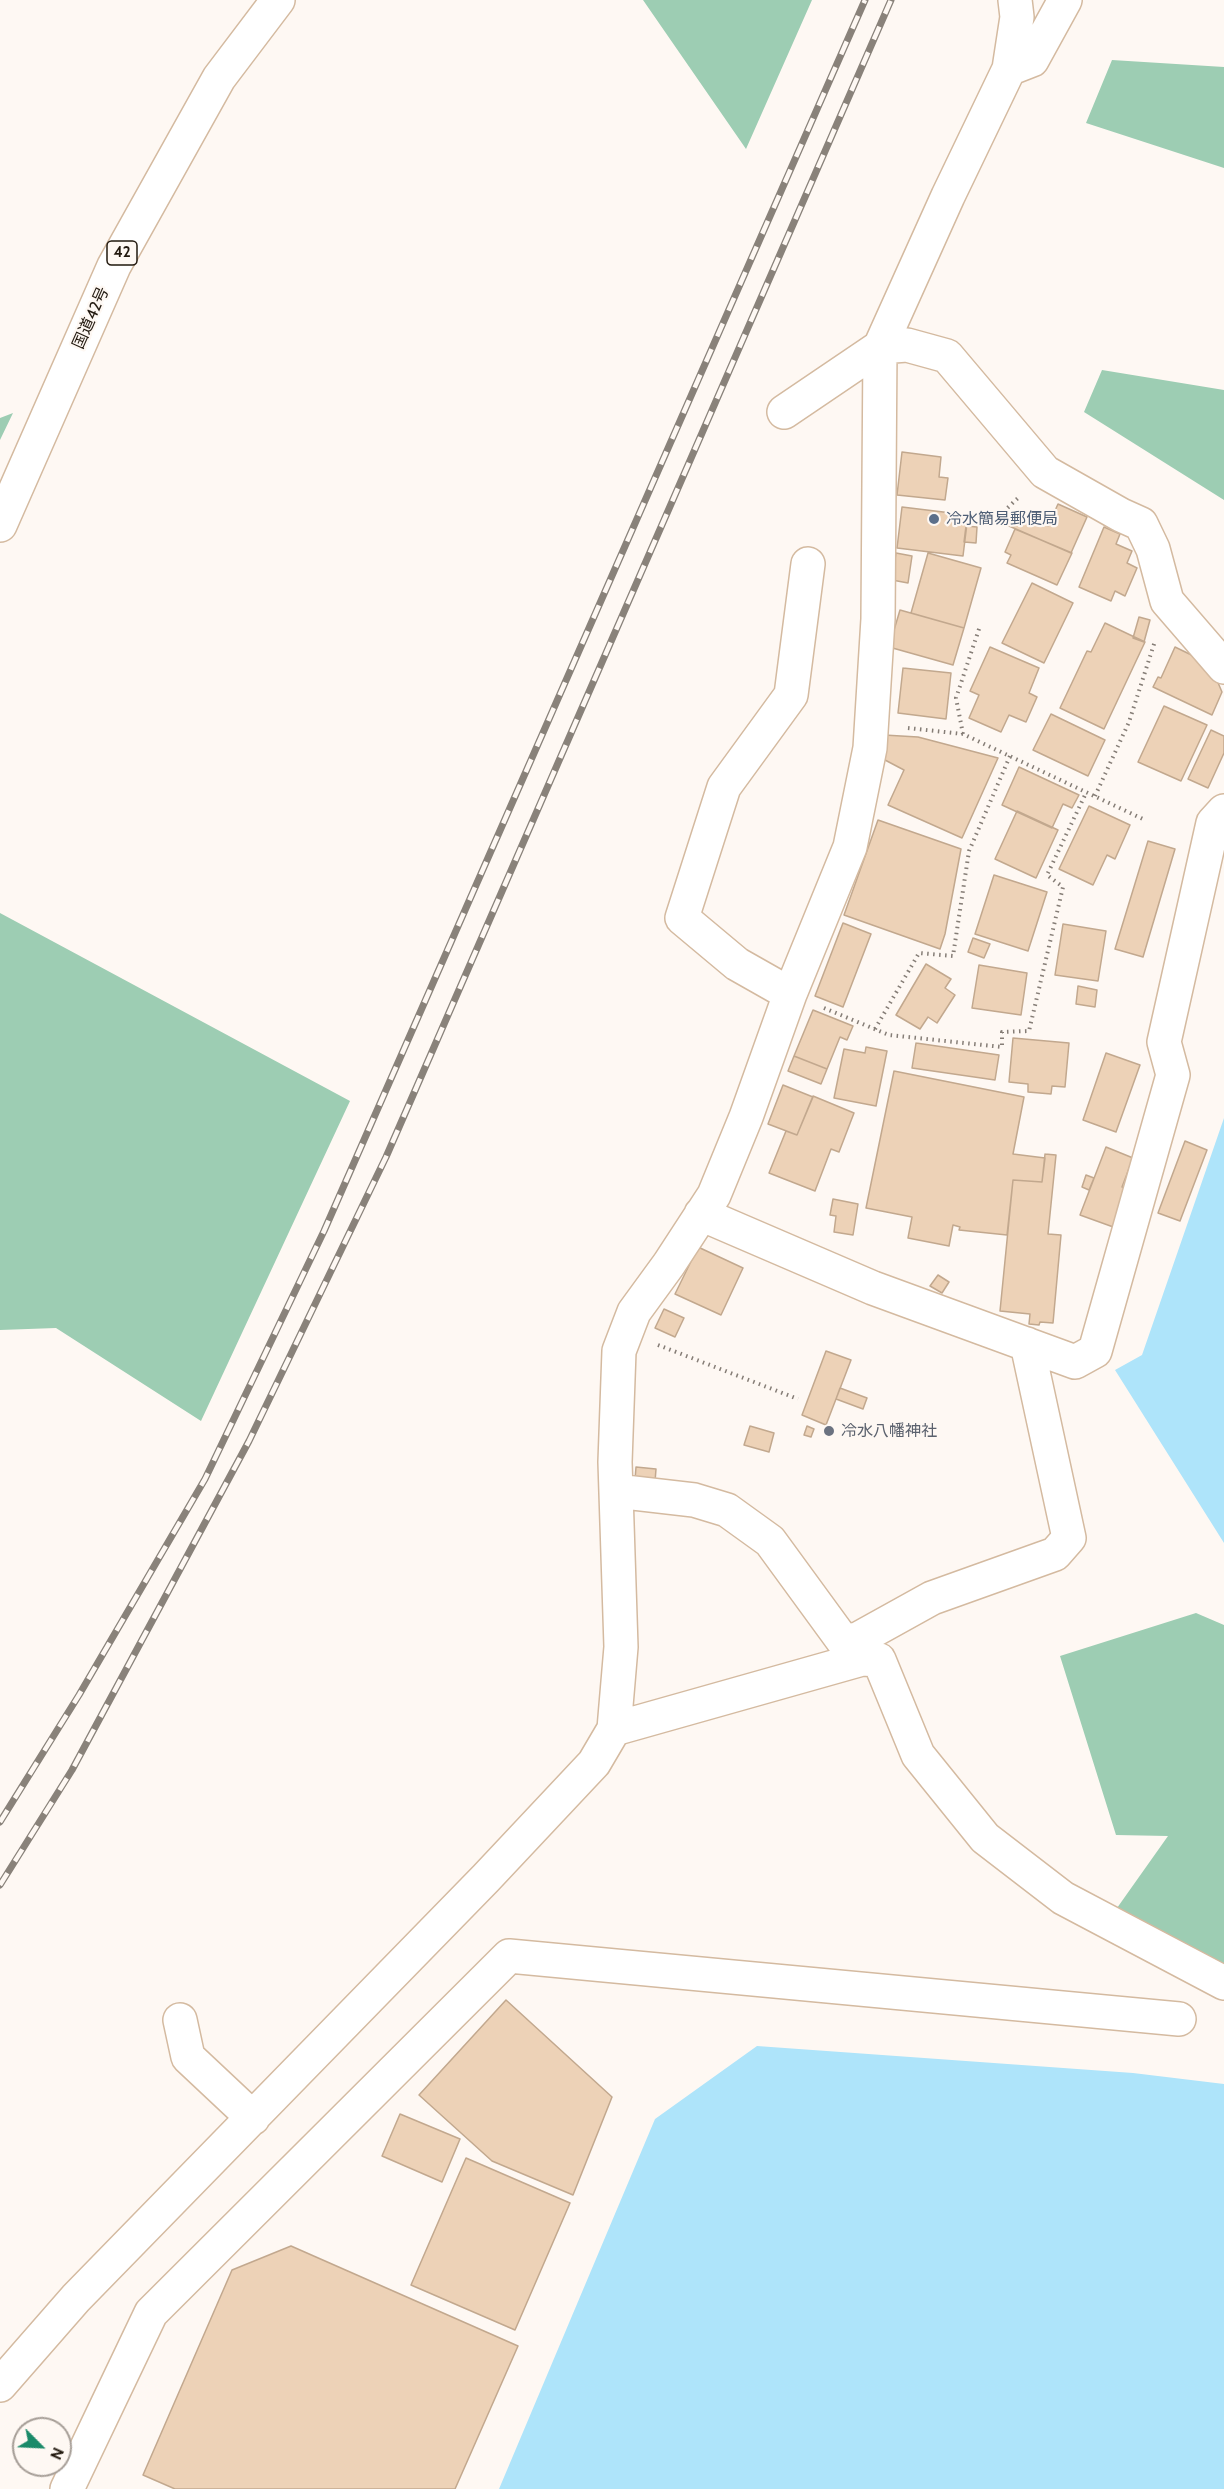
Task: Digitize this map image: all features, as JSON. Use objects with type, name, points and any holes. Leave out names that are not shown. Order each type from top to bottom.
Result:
[{"type":"main road","name":"国道42号","points":[[0,525],[114,266],[219,78],[278,0]]},
{"type":"main road","points":[[0,2385],[76,2298],[253,2118],[594,1763],[614,1729],[621,1647],[616,1491],[619,1351],[634,1312],[714,1195],[746,1117],[790,994],[850,847],[870,748],[872,723],[878,619],[880,347],[1009,69],[1017,17],[1015,0]]},
{"type":"main road","points":[[1009,69],[1032,60],[1065,0]]},
{"type":"main road","points":[[784,412],[880,347],[907,345],[947,356],[1046,472],[1141,524],[1153,549],[1167,601],[1224,668]]},
{"type":"main road","points":[[790,994],[737,964],[682,918],[724,787],[790,695],[808,564]]},
{"type":"main road","points":[[701,1214],[873,1288],[1075,1362],[1095,1351],[1173,1075],[1164,1042],[1213,824],[1224,811]]},
{"type":"main road","points":[[614,1729],[860,1649],[932,1598],[1056,1554],[1069,1538],[1027,1344]]},
{"type":"main road","points":[[616,1491],[694,1500],[727,1510],[770,1541],[843,1641],[879,1660],[918,1755],[985,1838],[1063,1898],[1224,1983]]},
{"type":"main road","points":[[68,2489],[151,2313],[508,1956],[1179,2019]]},
{"type":"main road","points":[[180,2020],[188,2057],[253,2118]]},
{"type":"path","points":[[1095,796],[1129,723],[1167,601]]},
{"type":"path","points":[[963,734],[956,698],[980,626]]},
{"type":"path","points":[[872,723],[963,734],[1144,820]]},
{"type":"path","points":[[875,1029],[919,953],[953,956],[969,851],[1010,756]]},
{"type":"path","points":[[790,994],[889,1035],[1002,1047],[1002,1032],[1029,1030],[1063,887],[1047,875],[1086,793]]},
{"type":"path","points":[[626,1333],[798,1399]]},
{"type":"green space","points":[[643,0],[812,0],[746,149]]},
{"type":"green space","points":[[1112,60],[1224,67],[1224,168],[1086,123]]},
{"type":"green space","points":[[1102,370],[1224,390],[1224,500],[1084,412]]},
{"type":"green space","points":[[13,413],[0,440],[0,418]]},
{"type":"green space","points":[[0,913],[350,1101],[201,1421],[56,1328],[0,1330]]},
{"type":"green space","points":[[1196,1613],[1224,1625],[1224,1967],[1117,1908],[1168,1836],[1116,1835],[1060,1656]]},
{"type":"water","points":[[1224,1118],[1224,1543],[1115,1370],[1142,1355]]},
{"type":"water","points":[[757,2046],[1133,2073],[1224,2084],[1224,2489],[499,2489],[655,2119]]},
{"type":"building","points":[[902,452],[941,457],[939,477],[948,478],[945,500],[897,495]]},
{"type":"building","points":[[1058,504],[1087,517],[1071,553],[1009,526],[1015,511],[1048,526]]},
{"type":"building","points":[[902,507],[968,515],[963,556],[897,548]]},
{"type":"building","points":[[966,526],[977,527],[976,543],[964,542]]},
{"type":"building","points":[[1104,527],[1120,534],[1116,544],[1132,551],[1127,563],[1137,568],[1125,596],[1115,591],[1111,601],[1079,587]]},
{"type":"building","points":[[1015,529],[1072,553],[1057,585],[1007,563],[1011,555],[1005,552]]},
{"type":"building","points":[[896,553],[912,556],[908,583],[892,580]]},
{"type":"building","points":[[928,553],[981,568],[964,628],[911,613]]},
{"type":"building","points":[[1032,583],[1073,603],[1044,663],[1002,643]]},
{"type":"building","points":[[900,610],[964,628],[953,665],[889,647]]},
{"type":"building","points":[[1139,617],[1150,620],[1144,642],[1133,638]]},
{"type":"building","points":[[1105,623],[1145,642],[1104,729],[1060,708],[1087,651],[1091,652]]},
{"type":"building","points":[[990,647],[1039,668],[1029,693],[1037,697],[1026,722],[1009,715],[1001,732],[969,718],[979,695],[970,691]]},
{"type":"building","points":[[1175,647],[1210,664],[1222,692],[1212,715],[1153,687],[1158,677],[1161,678]]},
{"type":"building","points":[[903,668],[951,673],[946,719],[898,713]]},
{"type":"building","points":[[1164,706],[1207,725],[1181,781],[1138,762]]},
{"type":"building","points":[[1051,714],[1105,740],[1088,776],[1033,750]]},
{"type":"building","points":[[1211,730],[1224,736],[1224,753],[1208,788],[1188,779]]},
{"type":"building","points":[[884,735],[918,737],[998,758],[962,838],[888,805],[904,770],[885,760]]},
{"type":"building","points":[[1019,767],[1079,795],[1072,808],[1063,804],[1052,828],[1002,805]]},
{"type":"building","points":[[1089,806],[1130,825],[1115,859],[1107,855],[1093,885],[1059,869]]},
{"type":"building","points":[[1017,811],[1058,830],[1036,878],[995,859]]},
{"type":"building","points":[[878,820],[961,849],[945,934],[940,949],[844,915]]},
{"type":"building","points":[[1148,841],[1175,849],[1143,957],[1115,949]]},
{"type":"building","points":[[994,875],[1047,892],[1028,951],[975,934]]},
{"type":"building","points":[[843,923],[871,934],[843,1007],[815,996]]},
{"type":"building","points":[[1063,924],[1106,931],[1098,981],[1055,975]]},
{"type":"building","points":[[973,938],[990,944],[984,958],[968,952]]},
{"type":"building","points":[[926,964],[951,979],[945,988],[955,995],[937,1023],[928,1017],[920,1029],[896,1015]]},
{"type":"building","points":[[979,965],[1027,973],[1021,1015],[972,1008]]},
{"type":"building","points":[[1078,986],[1097,990],[1095,1007],[1076,1004]]},
{"type":"building","points":[[813,1010],[853,1026],[847,1040],[840,1037],[827,1069],[794,1056]]},
{"type":"building","points":[[1013,1038],[1069,1043],[1065,1087],[1052,1086],[1051,1094],[1028,1092],[1028,1084],[1009,1082]]},
{"type":"building","points":[[916,1043],[999,1055],[995,1080],[912,1068]]},
{"type":"building","points":[[866,1047],[887,1051],[876,1106],[834,1098],[844,1049],[865,1053]]},
{"type":"building","points":[[1106,1053],[1140,1065],[1116,1132],[1083,1120]]},
{"type":"building","points":[[794,1056],[827,1069],[821,1084],[788,1071]]},
{"type":"building","points":[[894,1071],[1024,1097],[1013,1154],[1045,1158],[1042,1182],[1013,1180],[1007,1235],[959,1230],[960,1227],[953,1225],[949,1246],[908,1238],[912,1217],[866,1208]]},
{"type":"building","points":[[783,1085],[813,1097],[797,1135],[768,1124]]},
{"type":"building","points":[[813,1096],[854,1113],[839,1152],[831,1149],[815,1191],[769,1173],[786,1131],[797,1135]]},
{"type":"building","points":[[1185,1141],[1207,1150],[1180,1221],[1158,1213]]},
{"type":"building","points":[[1106,1147],[1133,1158],[1122,1187],[1130,1190],[1116,1228],[1080,1215]]},
{"type":"building","points":[[1045,1154],[1056,1155],[1048,1234],[1061,1235],[1053,1323],[1040,1322],[1039,1325],[1029,1324],[1030,1314],[1000,1311],[1013,1180],[1042,1182]]},
{"type":"building","points":[[1086,1175],[1094,1178],[1089,1190],[1082,1187]]},
{"type":"building","points":[[833,1199],[858,1204],[853,1235],[834,1232],[836,1216],[830,1215]]},
{"type":"building","points":[[698,1247],[743,1268],[721,1315],[675,1294]]},
{"type":"building","points":[[938,1275],[949,1282],[942,1293],[930,1286]]},
{"type":"building","points":[[664,1309],[684,1318],[675,1337],[655,1328]]},
{"type":"building","points":[[826,1351],[851,1360],[826,1425],[802,1415]]},
{"type":"building","points":[[840,1388],[867,1398],[863,1409],[836,1399]]},
{"type":"building","points":[[750,1426],[774,1433],[769,1452],[744,1445]]},
{"type":"building","points":[[807,1426],[814,1429],[811,1437],[804,1435]]},
{"type":"building","points":[[636,1467],[656,1469],[655,1482],[635,1480]]},
{"type":"building","points":[[506,2000],[612,2097],[573,2195],[492,2161],[419,2095]]},
{"type":"building","points":[[400,2114],[460,2139],[442,2182],[382,2156]]},
{"type":"building","points":[[466,2158],[570,2203],[515,2330],[411,2285]]},
{"type":"building","points":[[291,2246],[518,2346],[455,2489],[175,2489],[143,2475],[232,2270]]},
{"type":"railway","points":[[0,1822],[79,1695],[205,1479],[324,1231],[865,0]]},
{"type":"railway","points":[[0,1885],[72,1770],[249,1441],[386,1157],[891,0]]},
{"type":"place","name":"冷水簡易郵便局","points":[[934,519]]},
{"type":"place","name":"冷水八幡神社","points":[[829,1431]]}]
